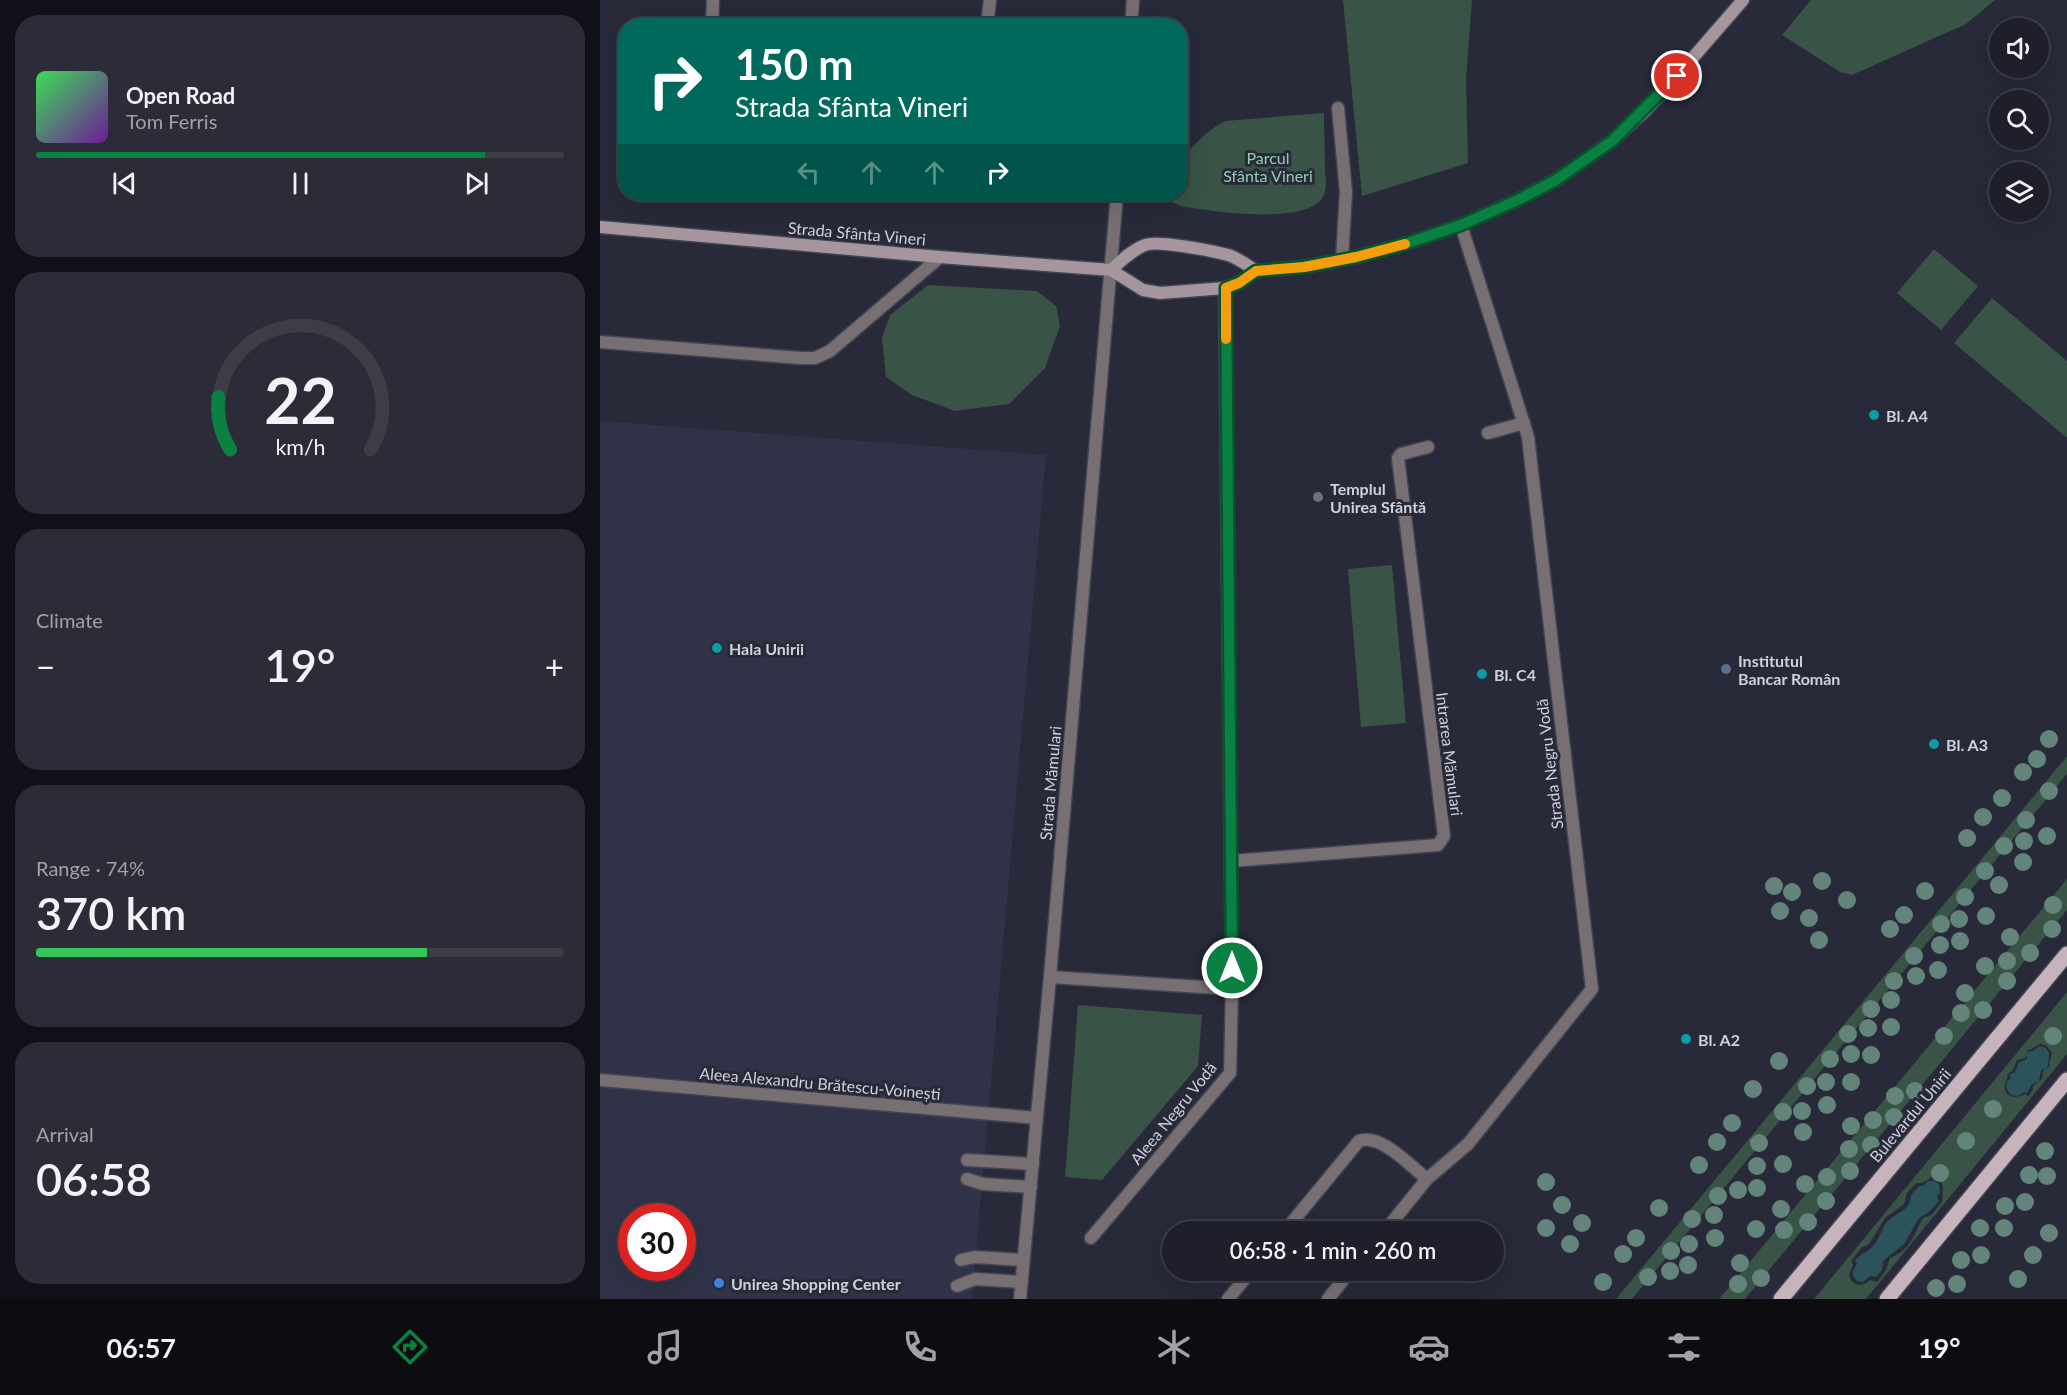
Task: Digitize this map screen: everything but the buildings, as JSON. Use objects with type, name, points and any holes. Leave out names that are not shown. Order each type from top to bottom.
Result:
[{"type":"main road","name":"Bulevardul Unirii","points":[[1781,1299],[2067,954]]},
{"type":"main road","points":[[1887,1299],[2067,1080]]},
{"type":"street","points":[[712,18],[713,0]]},
{"type":"street","points":[[988,18],[990,0]]},
{"type":"street","points":[[1131,18],[1132,0]]},
{"type":"street","name":"Strada Sfânta Vineri","points":[[600,227],[1111,270],[1143,290],[1160,293],[1226,288],[1239,283],[1256,271],[1304,267],[1342,260],[1408,243],[1461,225],[1518,200],[1556,180],[1612,141],[1677,76],[1743,0]]},
{"type":"street","points":[[1338,108],[1346,192],[1342,260]]},
{"type":"street","name":"Strada Mămulari","points":[[1020,1299],[1116,201]]},
{"type":"street","name":"Strada Negru Vodă","points":[[1392,1221],[1427,1179],[1468,1144],[1592,989],[1528,437],[1461,225]]},
{"type":"street","points":[[1111,270],[1146,244],[1157,244],[1227,255],[1240,260],[1256,271]]},
{"type":"street","points":[[600,342],[815,358],[830,351],[940,257]]},
{"type":"street","points":[[1050,977],[1232,989],[1226,288]]},
{"type":"street","points":[[1488,433],[1524,423]]},
{"type":"street","name":"Intrarea Mămulari","points":[[1231,861],[1438,845],[1442,841],[1444,836],[1398,458],[1401,454],[1428,447]]},
{"type":"street","name":"Aleea Negru Vodă","points":[[1091,1238],[1230,1073],[1232,989]]},
{"type":"street","name":"Aleea Alexandru Brătescu-Voinești","points":[[600,1080],[1037,1118]]},
{"type":"street","points":[[1293,1221],[1359,1141],[1365,1139],[1382,1143],[1427,1179]]},
{"type":"street","points":[[967,1160],[1033,1164]]},
{"type":"street","points":[[967,1179],[983,1184],[1031,1187]]},
{"type":"street","points":[[961,1260],[975,1257],[1023,1260]]},
{"type":"street","points":[[957,1286],[975,1279],[1022,1282]]},
{"type":"street","points":[[1228,1299],[1243,1281]]},
{"type":"street","points":[[1328,1299],[1342,1281]]},
{"type":"shaded area","points":[[600,421],[1046,455],[972,1299],[600,1299]]},
{"type":"shaded area","points":[[2040,1046],[2046,1048],[2049,1053],[2048,1065],[2046,1069],[2041,1070],[2039,1081],[2032,1084],[2027,1093],[2024,1092],[2018,1096],[2011,1095],[2006,1087],[2007,1081],[2011,1078],[2009,1075],[2015,1072],[2019,1062],[2027,1059],[2026,1054],[2029,1051]]},
{"type":"shaded area","points":[[1928,1181],[1939,1184],[1940,1192],[1937,1197],[1939,1201],[1929,1212],[1919,1218],[1904,1244],[1883,1261],[1882,1270],[1876,1277],[1870,1276],[1863,1282],[1857,1281],[1853,1276],[1857,1264],[1855,1260],[1873,1246],[1887,1222],[1909,1205],[1911,1195],[1919,1186],[1923,1186]]},
{"type":"green space","points":[[1343,0],[1472,0],[1466,80],[1468,163],[1362,196]]},
{"type":"green space","points":[[1811,0],[1995,0],[1966,24],[1852,75],[1840,72],[1782,35]]},
{"type":"green space","name":"Parcul Sfânta Vineri","points":[[1324,113],[1326,186],[1325,192],[1317,203],[1302,210],[1283,214],[1260,214],[1214,211],[1181,206],[1172,202],[1188,201],[1188,152],[1207,133],[1225,121]]},
{"type":"green space","points":[[1934,249],[1978,286],[1941,330],[1897,293]]},
{"type":"green space","points":[[928,285],[1037,291],[1056,306],[1060,326],[1045,368],[1009,404],[955,411],[912,395],[886,377],[882,337],[890,315]]},
{"type":"green space","points":[[1992,298],[2067,361],[2067,438],[1954,343]]},
{"type":"green space","points":[[1392,565],[1406,723],[1361,727],[1348,569]]},
{"type":"green space","points":[[2067,756],[2067,774],[1632,1299],[1616,1299]]},
{"type":"green space","points":[[2067,879],[2067,910],[1745,1299],[1719,1299]]},
{"type":"green space","points":[[2067,992],[2067,1054],[1866,1299],[1814,1299]],"holes":[[[2040,1044],[2047,1046],[2052,1053],[2050,1066],[2043,1071],[2042,1079],[2033,1086],[2028,1096],[2025,1094],[2011,1096],[2005,1091],[2007,1075],[2013,1070],[2017,1060],[2025,1058],[2028,1049]],[[1932,1177],[1939,1180],[1943,1186],[1942,1202],[1931,1215],[1923,1218],[1907,1246],[1890,1258],[1886,1270],[1877,1282],[1870,1280],[1861,1285],[1852,1282],[1849,1275],[1853,1265],[1851,1261],[1861,1248],[1869,1244],[1885,1218],[1904,1204],[1907,1193],[1916,1183],[1922,1183]]]},
{"type":"green space","points":[[1078,1005],[1202,1015],[1198,1066],[1102,1180],[1065,1177]]},
{"type":"slow traffic","points":[[1226,339],[1226,288],[1239,283],[1256,271],[1304,267],[1405,244]]},
{"type":"place","name":"Bl. A4","points":[[1874,415]]},
{"type":"place","name":"Templul Unirea Sfântă","points":[[1318,497]]},
{"type":"place","name":"Hala Unirii","points":[[717,648]]},
{"type":"place","name":"Institutul Bancar Român","points":[[1726,669]]},
{"type":"place","name":"Bl. C4","points":[[1482,674]]},
{"type":"place","name":"Bl. A3","points":[[1934,744]]},
{"type":"place","name":"Bl. A2","points":[[1686,1039]]},
{"type":"place","name":"Unirea Shopping Center","points":[[719,1283]]},
{"type":"route","points":[[1232,968],[1226,288],[1239,283],[1256,271],[1304,267],[1356,257],[1408,243],[1461,225],[1518,200],[1584,163],[1645,111],[1677,76]]}]
